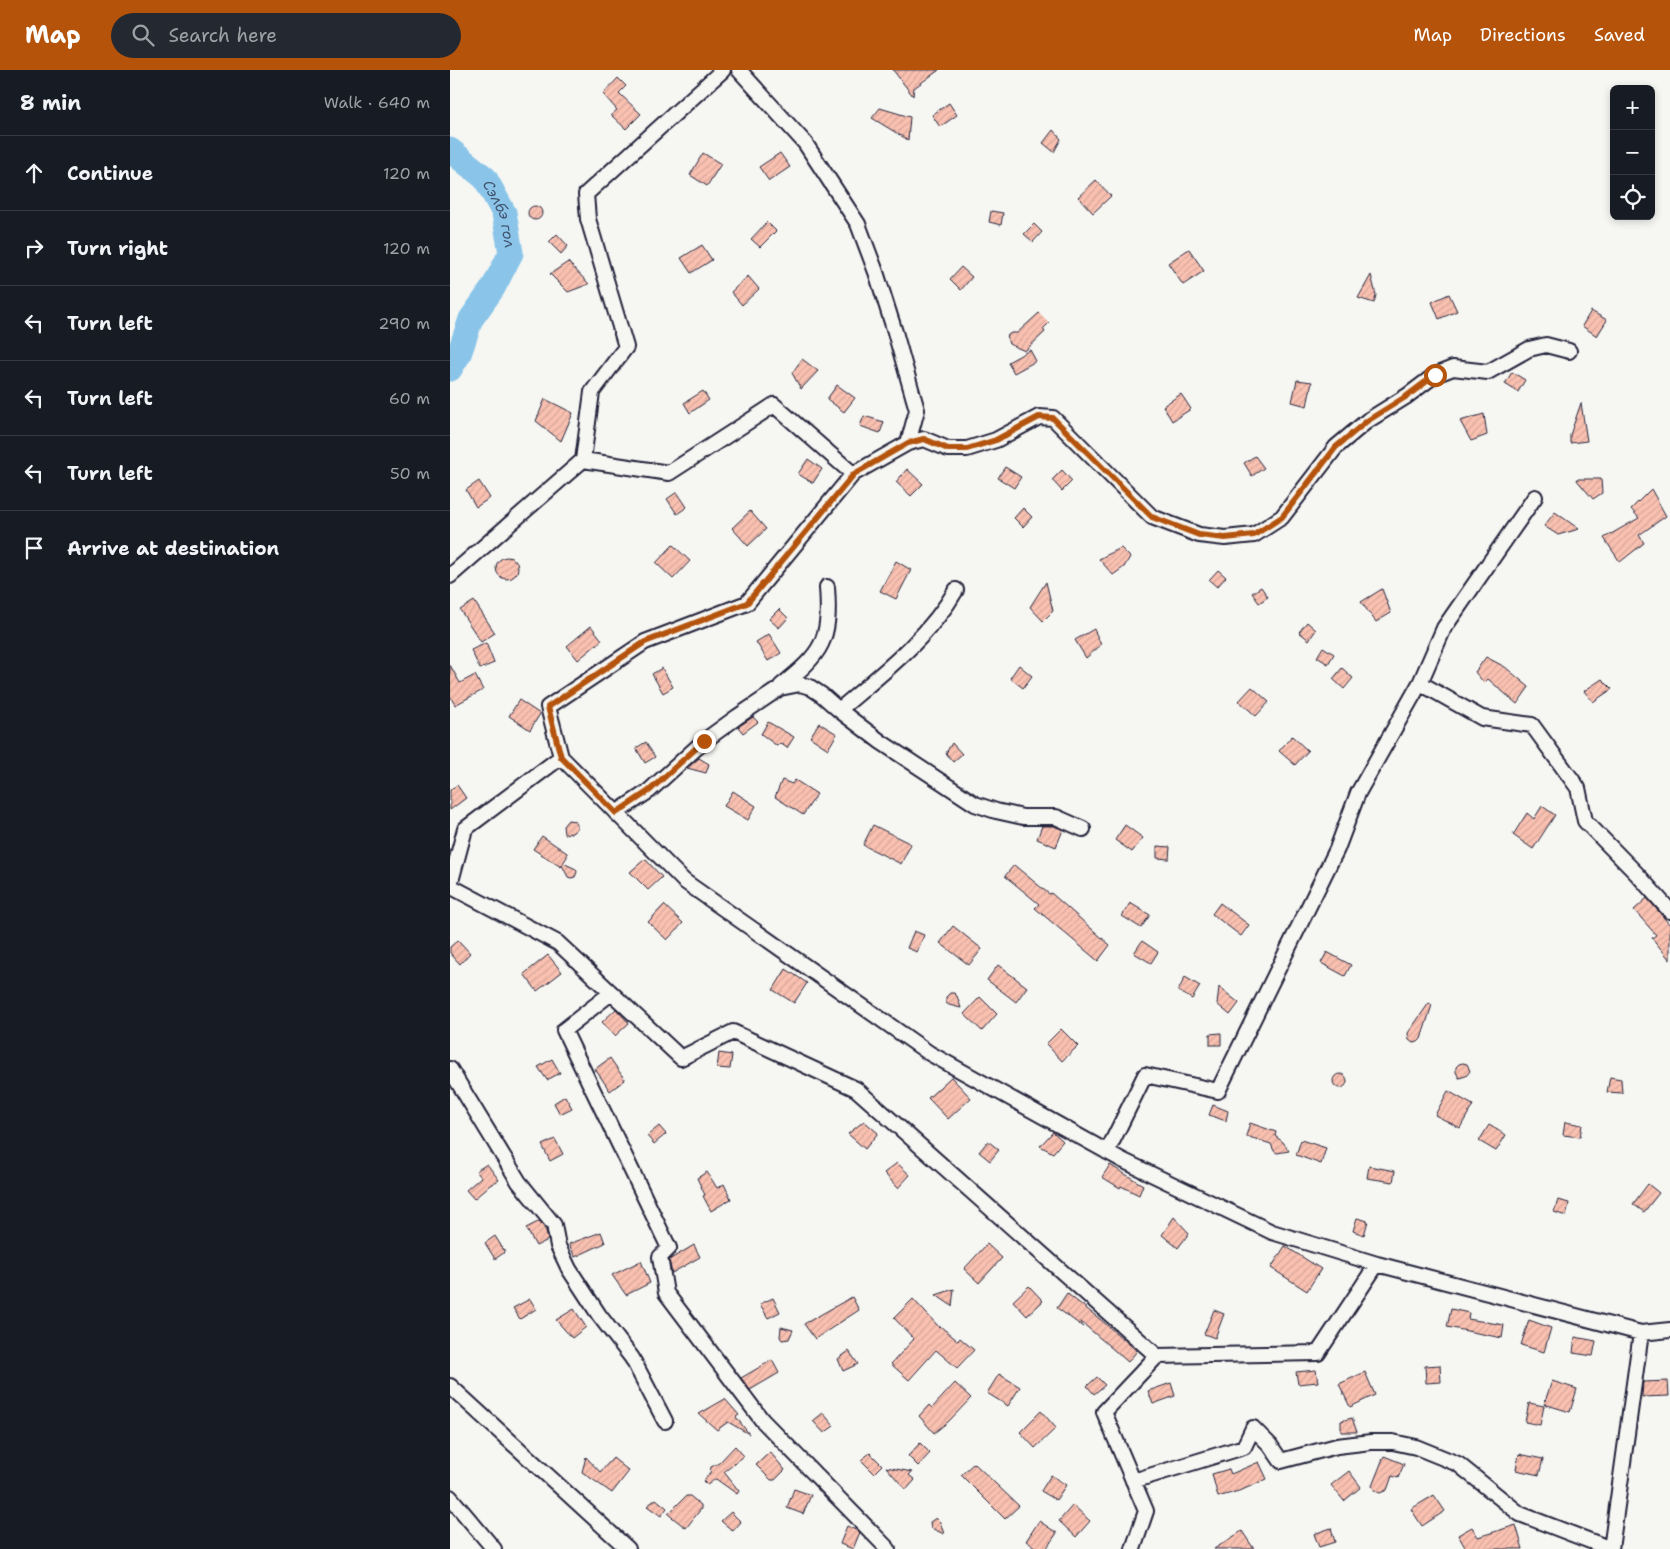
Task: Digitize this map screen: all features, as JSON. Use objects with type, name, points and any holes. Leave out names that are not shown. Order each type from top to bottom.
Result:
[{"type":"street","points":[[450,576],[583,460],[592,392],[626,347],[588,219],[586,194],[723,70]]},
{"type":"street","points":[[739,70],[805,143],[858,224],[879,280],[916,410],[908,443]]},
{"type":"street","points":[[1570,351],[1546,344],[1529,349],[1488,372],[1452,368],[1435,375],[1407,396],[1367,421],[1336,447],[1282,517],[1254,535],[1225,538],[1199,535],[1152,517],[1053,418],[1039,417],[996,440],[967,449],[948,449],[924,439],[908,443],[854,474],[747,603],[645,642],[548,707],[561,757],[684,881],[921,1047],[1108,1152],[1272,1232],[1377,1264],[1641,1333],[1670,1330]]},
{"type":"street","points":[[583,460],[669,473],[774,405],[854,474]]},
{"type":"street","points":[[1108,1152],[1145,1075],[1218,1091],[1337,849],[1358,793],[1420,683],[1444,628],[1536,498]]},
{"type":"street","points":[[616,813],[649,791],[704,741],[780,688],[807,664],[824,641],[828,614],[827,587]]},
{"type":"street","points":[[839,710],[913,644],[946,606],[956,590]]},
{"type":"street","points":[[1420,683],[1482,718],[1532,725],[1578,788],[1585,821],[1670,911]]},
{"type":"street","points":[[780,688],[791,684],[810,687],[881,742],[975,804],[1023,817],[1056,817],[1084,828]]},
{"type":"street","points":[[561,757],[465,829],[450,886],[558,943],[681,1058],[733,1032],[856,1089],[1157,1356],[1318,1353],[1377,1264]]},
{"type":"street","points":[[611,993],[564,1030],[669,1248],[660,1257],[666,1292],[762,1420],[888,1549]]},
{"type":"street","points":[[450,1069],[519,1182],[554,1224],[558,1246],[569,1269],[599,1315],[632,1358],[665,1421]]},
{"type":"street","points":[[1133,1481],[1244,1446],[1253,1428],[1270,1445],[1281,1461],[1337,1446],[1371,1442],[1393,1442],[1416,1447],[1458,1464],[1520,1514],[1611,1549],[1641,1333]]},
{"type":"street","points":[[1133,1549],[1146,1511],[1104,1412],[1157,1356]]},
{"type":"street","points":[[450,1386],[628,1549]]},
{"type":"street","points":[[450,1497],[494,1549]]},
{"type":"building","points":[[893,70],[939,70],[914,88],[913,96]]},
{"type":"building","points":[[618,78],[626,86],[619,93],[641,114],[626,129],[611,115],[617,110],[603,94]]},
{"type":"building","points":[[949,103],[957,115],[940,127],[932,115]]},
{"type":"building","points":[[880,108],[910,117],[908,140],[872,118]]},
{"type":"building","points":[[1053,130],[1061,139],[1054,152],[1043,143]]},
{"type":"building","points":[[703,153],[721,164],[707,186],[690,175]]},
{"type":"building","points":[[780,153],[790,167],[769,181],[759,167]]},
{"type":"building","points":[[1096,180],[1111,196],[1093,213],[1078,197]]},
{"type":"building","points":[[535,206],[540,208],[542,213],[540,218],[535,220],[530,218],[528,213],[530,208]]},
{"type":"building","points":[[991,211],[1003,213],[1001,225],[989,222]]},
{"type":"building","points":[[767,222],[776,231],[760,247],[751,239]]},
{"type":"building","points":[[1034,224],[1042,232],[1033,242],[1024,234]]},
{"type":"building","points":[[557,234],[568,246],[561,254],[549,242]]},
{"type":"building","points":[[702,245],[712,260],[691,273],[681,258]]},
{"type":"building","points":[[1189,249],[1204,271],[1183,285],[1168,263]]},
{"type":"building","points":[[568,262],[589,284],[568,292],[550,274]]},
{"type":"building","points":[[961,267],[972,277],[961,290],[950,279]]},
{"type":"building","points":[[1371,275],[1376,295],[1374,303],[1358,298]]},
{"type":"building","points":[[748,276],[759,289],[742,305],[731,292]]},
{"type":"building","points":[[1449,294],[1457,311],[1439,319],[1432,302]]},
{"type":"building","points":[[1591,311],[1607,320],[1597,336],[1582,326]]},
{"type":"building","points":[[1039,313],[1049,323],[1043,329],[1045,332],[1025,351],[1009,344],[1008,335],[1017,333]]},
{"type":"building","points":[[1030,350],[1036,361],[1014,373],[1008,362]]},
{"type":"building","points":[[802,359],[818,371],[801,389],[792,373]]},
{"type":"building","points":[[1512,372],[1525,380],[1518,392],[1505,384]]},
{"type":"building","points":[[1297,380],[1312,382],[1307,406],[1292,402]]},
{"type":"building","points":[[837,385],[855,398],[844,412],[827,399]]},
{"type":"building","points":[[703,391],[709,400],[690,413],[684,403]]},
{"type":"building","points":[[1181,394],[1191,409],[1172,421],[1163,406]]},
{"type":"building","points":[[545,399],[573,413],[561,441],[536,421]]},
{"type":"building","points":[[1581,403],[1587,441],[1570,443],[1570,435]]},
{"type":"building","points":[[1484,414],[1487,435],[1471,441],[1460,421]]},
{"type":"building","points":[[864,416],[884,422],[880,433],[860,426]]},
{"type":"building","points":[[1255,456],[1264,468],[1252,476],[1244,463]]},
{"type":"building","points":[[808,459],[822,469],[813,483],[798,474]]},
{"type":"building","points":[[1005,467],[1021,477],[1014,488],[998,478]]},
{"type":"building","points":[[907,469],[923,484],[911,496],[896,482]]},
{"type":"building","points":[[1062,470],[1072,481],[1062,491],[1052,480]]},
{"type":"building","points":[[1576,479],[1601,479],[1602,493],[1593,499]]},
{"type":"building","points":[[479,481],[490,498],[476,507],[466,490]]},
{"type":"building","points":[[1651,489],[1666,516],[1639,535],[1644,543],[1620,562],[1604,538],[1639,518],[1631,509]]},
{"type":"building","points":[[677,492],[687,507],[677,514],[667,499]]},
{"type":"building","points":[[1023,508],[1032,517],[1023,527],[1014,518]]},
{"type":"building","points":[[750,511],[766,529],[748,546],[732,528]]},
{"type":"building","points":[[1555,512],[1579,529],[1558,535],[1544,526]]},
{"type":"building","points":[[673,545],[690,561],[673,579],[656,563]]},
{"type":"building","points":[[1121,548],[1130,557],[1124,567],[1113,575],[1099,559]]},
{"type":"building","points":[[507,557],[515,560],[518,568],[515,576],[507,579],[499,576],[496,568],[499,560]]},
{"type":"building","points":[[896,561],[911,570],[896,599],[880,591]]},
{"type":"building","points":[[1218,570],[1226,577],[1217,587],[1209,580]]},
{"type":"building","points":[[1046,582],[1053,611],[1043,621],[1030,607]]},
{"type":"building","points":[[1261,587],[1268,597],[1259,603],[1252,593]]},
{"type":"building","points":[[1382,589],[1391,613],[1376,622],[1361,602]]},
{"type":"building","points":[[474,601],[495,633],[481,642],[460,610]]},
{"type":"building","points":[[779,609],[788,618],[779,628],[769,619]]},
{"type":"building","points":[[1307,622],[1316,630],[1309,640],[1299,632]]},
{"type":"building","points":[[591,626],[602,640],[578,660],[567,646]]},
{"type":"building","points":[[1094,629],[1101,645],[1086,658],[1075,640]]},
{"type":"building","points":[[769,634],[781,653],[768,661],[756,642]]},
{"type":"building","points":[[486,643],[494,663],[480,669],[471,650]]},
{"type":"building","points":[[1323,647],[1334,654],[1328,664],[1317,657]]},
{"type":"building","points":[[1486,657],[1505,667],[1529,687],[1517,704],[1488,679],[1484,683],[1475,672]]},
{"type":"building","points":[[450,665],[460,683],[475,675],[483,690],[455,705],[450,696]]},
{"type":"building","points":[[1019,665],[1032,676],[1023,688],[1010,678]]},
{"type":"building","points":[[662,668],[673,687],[663,693],[652,674]]},
{"type":"building","points":[[1342,668],[1353,678],[1344,689],[1333,679]]},
{"type":"building","points":[[1602,679],[1612,689],[1593,702],[1584,691]]},
{"type":"building","points":[[1252,687],[1269,702],[1256,716],[1239,701]]},
{"type":"building","points":[[519,700],[540,714],[530,730],[509,716]]},
{"type":"building","points":[[753,717],[758,722],[743,733],[738,727]]},
{"type":"building","points":[[768,722],[794,737],[787,748],[780,743],[777,746],[761,734]]},
{"type":"building","points":[[819,723],[837,734],[828,749],[810,737]]},
{"type":"building","points":[[1292,736],[1308,751],[1295,765],[1279,751]]},
{"type":"building","points":[[646,742],[655,757],[645,763],[636,748]]},
{"type":"building","points":[[952,743],[962,754],[953,762],[946,753]]},
{"type":"building","points":[[699,758],[709,764],[706,773],[687,768]]},
{"type":"building","points":[[782,780],[792,784],[795,780],[817,794],[803,815],[775,797]]},
{"type":"building","points":[[457,785],[466,798],[450,810],[450,790]]},
{"type":"building","points":[[733,791],[756,806],[748,820],[724,806]]},
{"type":"building","points":[[1542,806],[1555,815],[1533,849],[1513,835],[1527,813],[1534,819]]},
{"type":"building","points":[[568,820],[575,821],[577,829],[572,833],[564,834],[563,826]]},
{"type":"building","points":[[873,825],[911,844],[901,864],[863,845]]},
{"type":"building","points":[[1125,825],[1143,838],[1132,852],[1115,840]]},
{"type":"building","points":[[1042,826],[1054,826],[1063,830],[1056,847],[1037,839]]},
{"type":"building","points":[[542,836],[567,853],[563,863],[576,869],[575,877],[568,877],[562,865],[561,867],[533,849]]},
{"type":"building","points":[[1157,846],[1170,847],[1169,859],[1157,858]]},
{"type":"building","points":[[645,859],[662,877],[648,890],[630,872]]},
{"type":"building","points":[[1014,865],[1049,894],[1051,893],[1110,945],[1098,961],[1035,908],[1039,904],[1005,876]]},
{"type":"building","points":[[1647,898],[1670,925],[1670,960],[1652,938],[1656,935],[1634,910]]},
{"type":"building","points":[[1130,903],[1150,915],[1141,928],[1122,916]]},
{"type":"building","points":[[1220,903],[1249,925],[1241,936],[1212,914]]},
{"type":"building","points":[[664,905],[683,923],[667,940],[648,922]]},
{"type":"building","points":[[953,926],[982,949],[969,965],[940,943]]},
{"type":"building","points":[[914,931],[924,935],[917,952],[907,948]]},
{"type":"building","points":[[458,940],[470,953],[460,964],[450,953],[450,947]]},
{"type":"building","points":[[1142,941],[1158,952],[1151,963],[1134,953]]},
{"type":"building","points":[[1327,952],[1351,965],[1345,976],[1321,963]]},
{"type":"building","points":[[548,955],[562,972],[537,991],[524,974]]},
{"type":"building","points":[[998,965],[1027,987],[1016,1002],[987,980]]},
{"type":"building","points":[[786,969],[807,983],[794,1003],[773,990]]},
{"type":"building","points":[[1185,977],[1200,986],[1192,999],[1178,991]]},
{"type":"building","points":[[1219,987],[1239,1003],[1230,1015],[1217,1004]]},
{"type":"building","points":[[950,993],[954,993],[957,996],[961,1008],[946,1003],[946,997]]},
{"type":"building","points":[[980,997],[997,1014],[982,1031],[964,1014]]},
{"type":"building","points":[[1429,1003],[1432,1005],[1421,1039],[1413,1043],[1409,1040],[1408,1033]]},
{"type":"building","points":[[616,1009],[629,1023],[615,1036],[602,1022]]},
{"type":"building","points":[[1061,1029],[1078,1046],[1062,1061],[1046,1044]]},
{"type":"building","points":[[1221,1033],[1221,1045],[1210,1045],[1210,1034]]},
{"type":"building","points":[[719,1053],[732,1055],[730,1069],[717,1068]]},
{"type":"building","points":[[610,1058],[625,1080],[610,1091],[595,1069]]},
{"type":"building","points":[[552,1059],[560,1073],[547,1080],[538,1067]]},
{"type":"building","points":[[1463,1063],[1467,1064],[1470,1071],[1466,1076],[1459,1078],[1456,1067]]},
{"type":"building","points":[[1337,1074],[1343,1074],[1347,1081],[1343,1088],[1337,1088],[1333,1084],[1333,1078]]},
{"type":"building","points":[[951,1077],[971,1098],[948,1119],[928,1098]]},
{"type":"building","points":[[1610,1077],[1621,1079],[1622,1093],[1607,1092]]},
{"type":"building","points":[[1448,1091],[1473,1105],[1460,1128],[1435,1115]]},
{"type":"building","points":[[565,1096],[572,1108],[560,1114],[554,1103]]},
{"type":"building","points":[[1213,1105],[1228,1111],[1226,1121],[1209,1115]]},
{"type":"building","points":[[864,1121],[878,1133],[865,1149],[848,1134]]},
{"type":"building","points":[[1565,1122],[1582,1125],[1580,1137],[1563,1135]]},
{"type":"building","points":[[1250,1123],[1276,1132],[1275,1136],[1283,1142],[1289,1151],[1277,1153],[1271,1144],[1246,1136]]},
{"type":"building","points":[[1489,1125],[1506,1135],[1496,1151],[1479,1141]]},
{"type":"building","points":[[659,1126],[666,1134],[654,1144],[647,1136]]},
{"type":"building","points":[[1053,1132],[1063,1141],[1053,1153],[1040,1146]]},
{"type":"building","points":[[555,1139],[563,1154],[550,1161],[542,1145]]},
{"type":"building","points":[[1301,1140],[1326,1148],[1321,1164],[1296,1155]]},
{"type":"building","points":[[988,1141],[999,1150],[990,1161],[979,1152]]},
{"type":"building","points":[[897,1163],[910,1175],[898,1188],[884,1173]]},
{"type":"building","points":[[487,1164],[499,1180],[474,1199],[466,1190],[481,1177],[476,1171]]},
{"type":"building","points":[[1110,1165],[1143,1185],[1139,1195],[1121,1186],[1120,1188],[1102,1177]]},
{"type":"building","points":[[1369,1166],[1395,1171],[1393,1182],[1367,1178]]},
{"type":"building","points":[[707,1172],[717,1188],[724,1184],[731,1199],[711,1211],[703,1196],[705,1195],[697,1178]]},
{"type":"building","points":[[1648,1184],[1659,1193],[1644,1212],[1633,1204]]},
{"type":"building","points":[[1558,1200],[1569,1203],[1566,1216],[1554,1212]]},
{"type":"building","points":[[1174,1217],[1189,1233],[1178,1248],[1162,1235]]},
{"type":"building","points":[[1357,1218],[1368,1221],[1364,1235],[1353,1231]]},
{"type":"building","points":[[540,1221],[546,1231],[548,1240],[536,1246],[526,1228]]},
{"type":"building","points":[[601,1232],[605,1243],[575,1257],[569,1244]]},
{"type":"building","points":[[495,1236],[505,1252],[495,1259],[485,1243]]},
{"type":"building","points":[[987,1244],[1002,1258],[979,1283],[964,1269]]},
{"type":"building","points":[[694,1245],[700,1257],[672,1273],[669,1260]]},
{"type":"building","points":[[1285,1246],[1321,1269],[1307,1291],[1271,1268]]},
{"type":"building","points":[[641,1261],[650,1283],[626,1295],[612,1275]]},
{"type":"building","points":[[1029,1286],[1043,1301],[1027,1316],[1013,1301]]},
{"type":"building","points":[[954,1289],[952,1306],[936,1295]]},
{"type":"building","points":[[1067,1293],[1137,1351],[1128,1362],[1080,1321],[1083,1327],[1057,1308]]},
{"type":"building","points":[[852,1297],[859,1310],[815,1339],[804,1324]]},
{"type":"building","points":[[773,1298],[780,1312],[768,1318],[760,1304]]},
{"type":"building","points":[[530,1299],[536,1309],[520,1319],[513,1308]]},
{"type":"building","points":[[913,1299],[939,1327],[958,1341],[960,1338],[974,1350],[957,1368],[936,1350],[909,1380],[891,1364],[914,1339],[894,1318]]},
{"type":"building","points":[[574,1309],[586,1327],[572,1338],[556,1320]]},
{"type":"building","points":[[1451,1309],[1469,1313],[1468,1319],[1504,1325],[1502,1338],[1447,1327]]},
{"type":"building","points":[[1214,1310],[1224,1314],[1215,1338],[1204,1334]]},
{"type":"building","points":[[1529,1320],[1551,1328],[1544,1352],[1521,1345]]},
{"type":"building","points":[[781,1327],[793,1330],[789,1339],[782,1340],[780,1337]]},
{"type":"building","points":[[1575,1337],[1596,1341],[1593,1356],[1573,1353]]},
{"type":"building","points":[[849,1351],[858,1364],[843,1371],[838,1359]]},
{"type":"building","points":[[772,1360],[779,1373],[750,1390],[741,1378]]},
{"type":"building","points":[[1440,1365],[1441,1382],[1426,1383],[1425,1366]]},
{"type":"building","points":[[1316,1370],[1318,1382],[1298,1384],[1296,1372]]},
{"type":"building","points":[[1365,1372],[1375,1395],[1350,1407],[1339,1384]]},
{"type":"building","points":[[999,1374],[1020,1387],[1008,1406],[987,1393]]},
{"type":"building","points":[[1097,1377],[1105,1385],[1094,1394],[1087,1386]]},
{"type":"building","points":[[1552,1381],[1577,1389],[1570,1412],[1544,1404]]},
{"type":"building","points":[[1668,1381],[1669,1396],[1642,1397],[1643,1382]]},
{"type":"building","points":[[955,1383],[971,1398],[949,1421],[934,1433],[919,1416],[929,1405],[932,1408]]},
{"type":"building","points":[[1171,1383],[1175,1396],[1153,1404],[1148,1391]]},
{"type":"building","points":[[725,1399],[739,1415],[736,1417],[749,1434],[728,1422],[717,1430],[699,1414]]},
{"type":"building","points":[[1529,1403],[1544,1406],[1540,1425],[1525,1422]]},
{"type":"building","points":[[1041,1411],[1056,1428],[1035,1448],[1020,1432]]},
{"type":"building","points":[[823,1413],[834,1426],[824,1433],[813,1421]]},
{"type":"building","points":[[1352,1418],[1357,1432],[1341,1432],[1341,1421]]},
{"type":"building","points":[[920,1443],[930,1453],[918,1466],[908,1456]]},
{"type":"building","points":[[735,1446],[744,1456],[724,1472],[739,1491],[737,1494],[716,1479],[707,1485],[703,1481],[710,1473],[711,1467],[719,1463]]},
{"type":"building","points":[[770,1452],[785,1470],[775,1480],[771,1480],[756,1465]]},
{"type":"building","points":[[870,1453],[882,1465],[874,1473],[861,1460]]},
{"type":"building","points":[[1519,1454],[1543,1459],[1539,1475],[1516,1470]]},
{"type":"building","points":[[1384,1456],[1404,1464],[1398,1478],[1392,1476],[1387,1490],[1380,1493],[1375,1491],[1372,1486]]},
{"type":"building","points":[[586,1457],[600,1472],[613,1458],[629,1471],[612,1493],[582,1472]]},
{"type":"building","points":[[1259,1462],[1267,1479],[1242,1490],[1218,1497],[1212,1474],[1229,1469],[1231,1474]]},
{"type":"building","points":[[974,1463],[1019,1506],[1005,1519],[961,1475]]},
{"type":"building","points":[[886,1467],[912,1472],[909,1475],[915,1480],[906,1490]]},
{"type":"building","points":[[1349,1471],[1361,1487],[1344,1501],[1331,1485]]},
{"type":"building","points":[[1051,1475],[1066,1485],[1056,1500],[1041,1491]]},
{"type":"building","points":[[794,1489],[811,1495],[803,1514],[787,1508]]},
{"type":"building","points":[[1434,1495],[1445,1511],[1422,1526],[1411,1509]]},
{"type":"building","points":[[686,1496],[690,1496],[701,1505],[701,1509],[686,1528],[668,1514]]},
{"type":"building","points":[[656,1499],[667,1508],[661,1516],[647,1506]]},
{"type":"building","points":[[1073,1505],[1090,1521],[1076,1537],[1059,1521]]},
{"type":"building","points":[[731,1512],[741,1522],[733,1531],[721,1521]]},
{"type":"building","points":[[936,1518],[940,1522],[944,1534],[931,1528],[930,1522]]},
{"type":"building","points":[[1039,1521],[1057,1533],[1046,1549],[1038,1549],[1026,1541]]},
{"type":"building","points":[[1516,1525],[1523,1549],[1466,1549],[1458,1535],[1472,1527],[1478,1537]]},
{"type":"building","points":[[847,1526],[860,1532],[853,1549],[840,1544]]},
{"type":"building","points":[[1331,1528],[1335,1542],[1319,1547],[1314,1534]]},
{"type":"building","points":[[1242,1531],[1254,1549],[1214,1549]]},
{"type":"waterway","name":"Сэлбэ гол","points":[[450,150],[485,178],[504,213],[511,253],[493,288],[471,319],[459,354],[450,369]]},
{"type":"route","points":[[704,741],[649,791],[616,813],[561,757],[548,707],[645,642],[747,603],[854,474],[908,443],[924,439],[948,449],[967,449],[996,440],[1039,417],[1053,418],[1152,517],[1199,535],[1225,538],[1254,535],[1282,517],[1336,447],[1367,421],[1407,396],[1435,375]]}]
